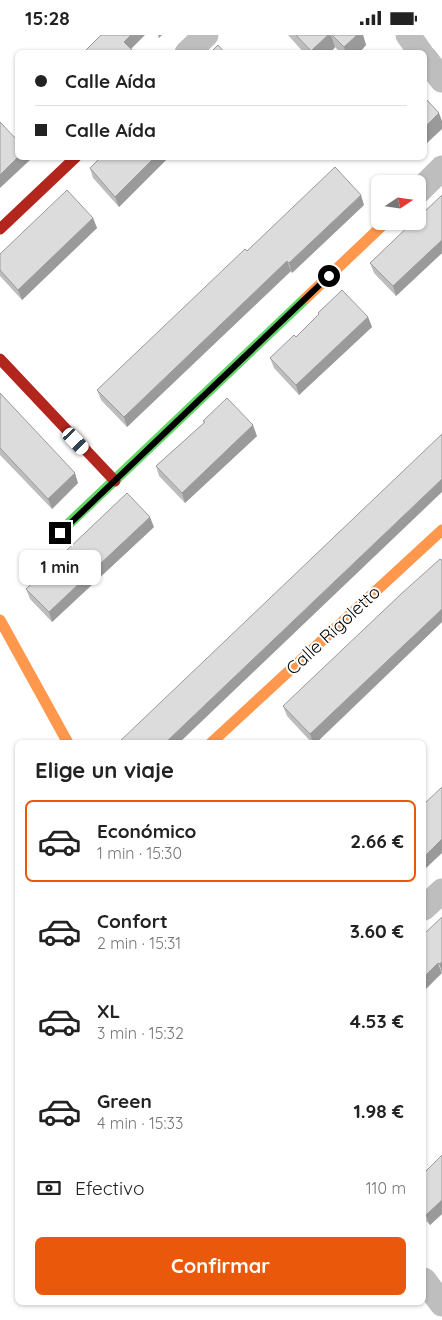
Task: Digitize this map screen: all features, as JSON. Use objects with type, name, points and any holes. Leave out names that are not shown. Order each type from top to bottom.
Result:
[{"type":"street","points":[[190,50],[206,35]]},
{"type":"street","points":[[408,35],[419,50]]},
{"type":"street","points":[[427,61],[442,80]]},
{"type":"street","points":[[0,229],[73,160]]},
{"type":"street","points":[[426,184],[442,168]]},
{"type":"street","points":[[60,533],[377,230]]},
{"type":"street","points":[[0,359],[115,481]]},
{"type":"street","name":"Calle Rigoletto","points":[[222,739],[442,530]]},
{"type":"street","points":[[0,620],[66,740]]},
{"type":"street","points":[[426,906],[442,891]]},
{"type":"street","points":[[426,1283],[442,1304]]},
{"type":"building","points":[[101,35],[131,35],[124,42],[132,50],[86,50]]},
{"type":"building","points":[[296,35],[328,35],[312,50]]},
{"type":"building","points":[[332,35],[357,35],[344,47]]},
{"type":"building","points":[[218,45],[222,50],[213,50]]},
{"type":"building","points":[[427,100],[439,113],[427,125]]},
{"type":"building","points":[[0,122],[15,138],[15,160],[0,175]]},
{"type":"building","points":[[98,160],[152,160],[115,197],[90,168]]},
{"type":"building","points":[[335,167],[361,195],[289,263],[287,261],[124,417],[97,390],[245,249],[247,251]]},
{"type":"building","points":[[67,190],[93,218],[18,290],[0,270],[0,254]]},
{"type":"building","points":[[442,195],[442,240],[393,286],[370,263],[405,230],[426,230],[426,210]]},
{"type":"building","points":[[342,290],[368,317],[296,385],[270,358],[294,335],[296,337]]},
{"type":"building","points":[[0,393],[75,473],[48,499],[0,448]]},
{"type":"building","points":[[227,398],[253,425],[182,493],[156,466],[205,422],[203,421]]},
{"type":"building","points":[[442,434],[442,479],[168,740],[121,740]]},
{"type":"building","points":[[127,493],[150,517],[49,612],[26,589]]},
{"type":"building","points":[[440,559],[442,560],[442,609],[310,734],[283,706]]},
{"type":"building","points":[[442,787],[442,839],[426,855],[426,802]]},
{"type":"building","points":[[442,917],[442,962],[438,963],[426,975],[426,932]]},
{"type":"building","points":[[442,1155],[442,1200],[426,1215],[426,1171]]},
{"type":"traffic: fast","points":[[59,533],[306,298]]},
{"type":"traffic: slow","points":[[306,298],[378,230]]},
{"type":"traffic: slow","points":[[214,740],[442,530]]},
{"type":"traffic: slow","points":[[0,620],[66,740]]},
{"type":"traffic: jam","points":[[0,229],[73,160]]},
{"type":"traffic: jam","points":[[0,359],[115,481]]},
{"type":"route","points":[[60,533],[329,276]]}]
